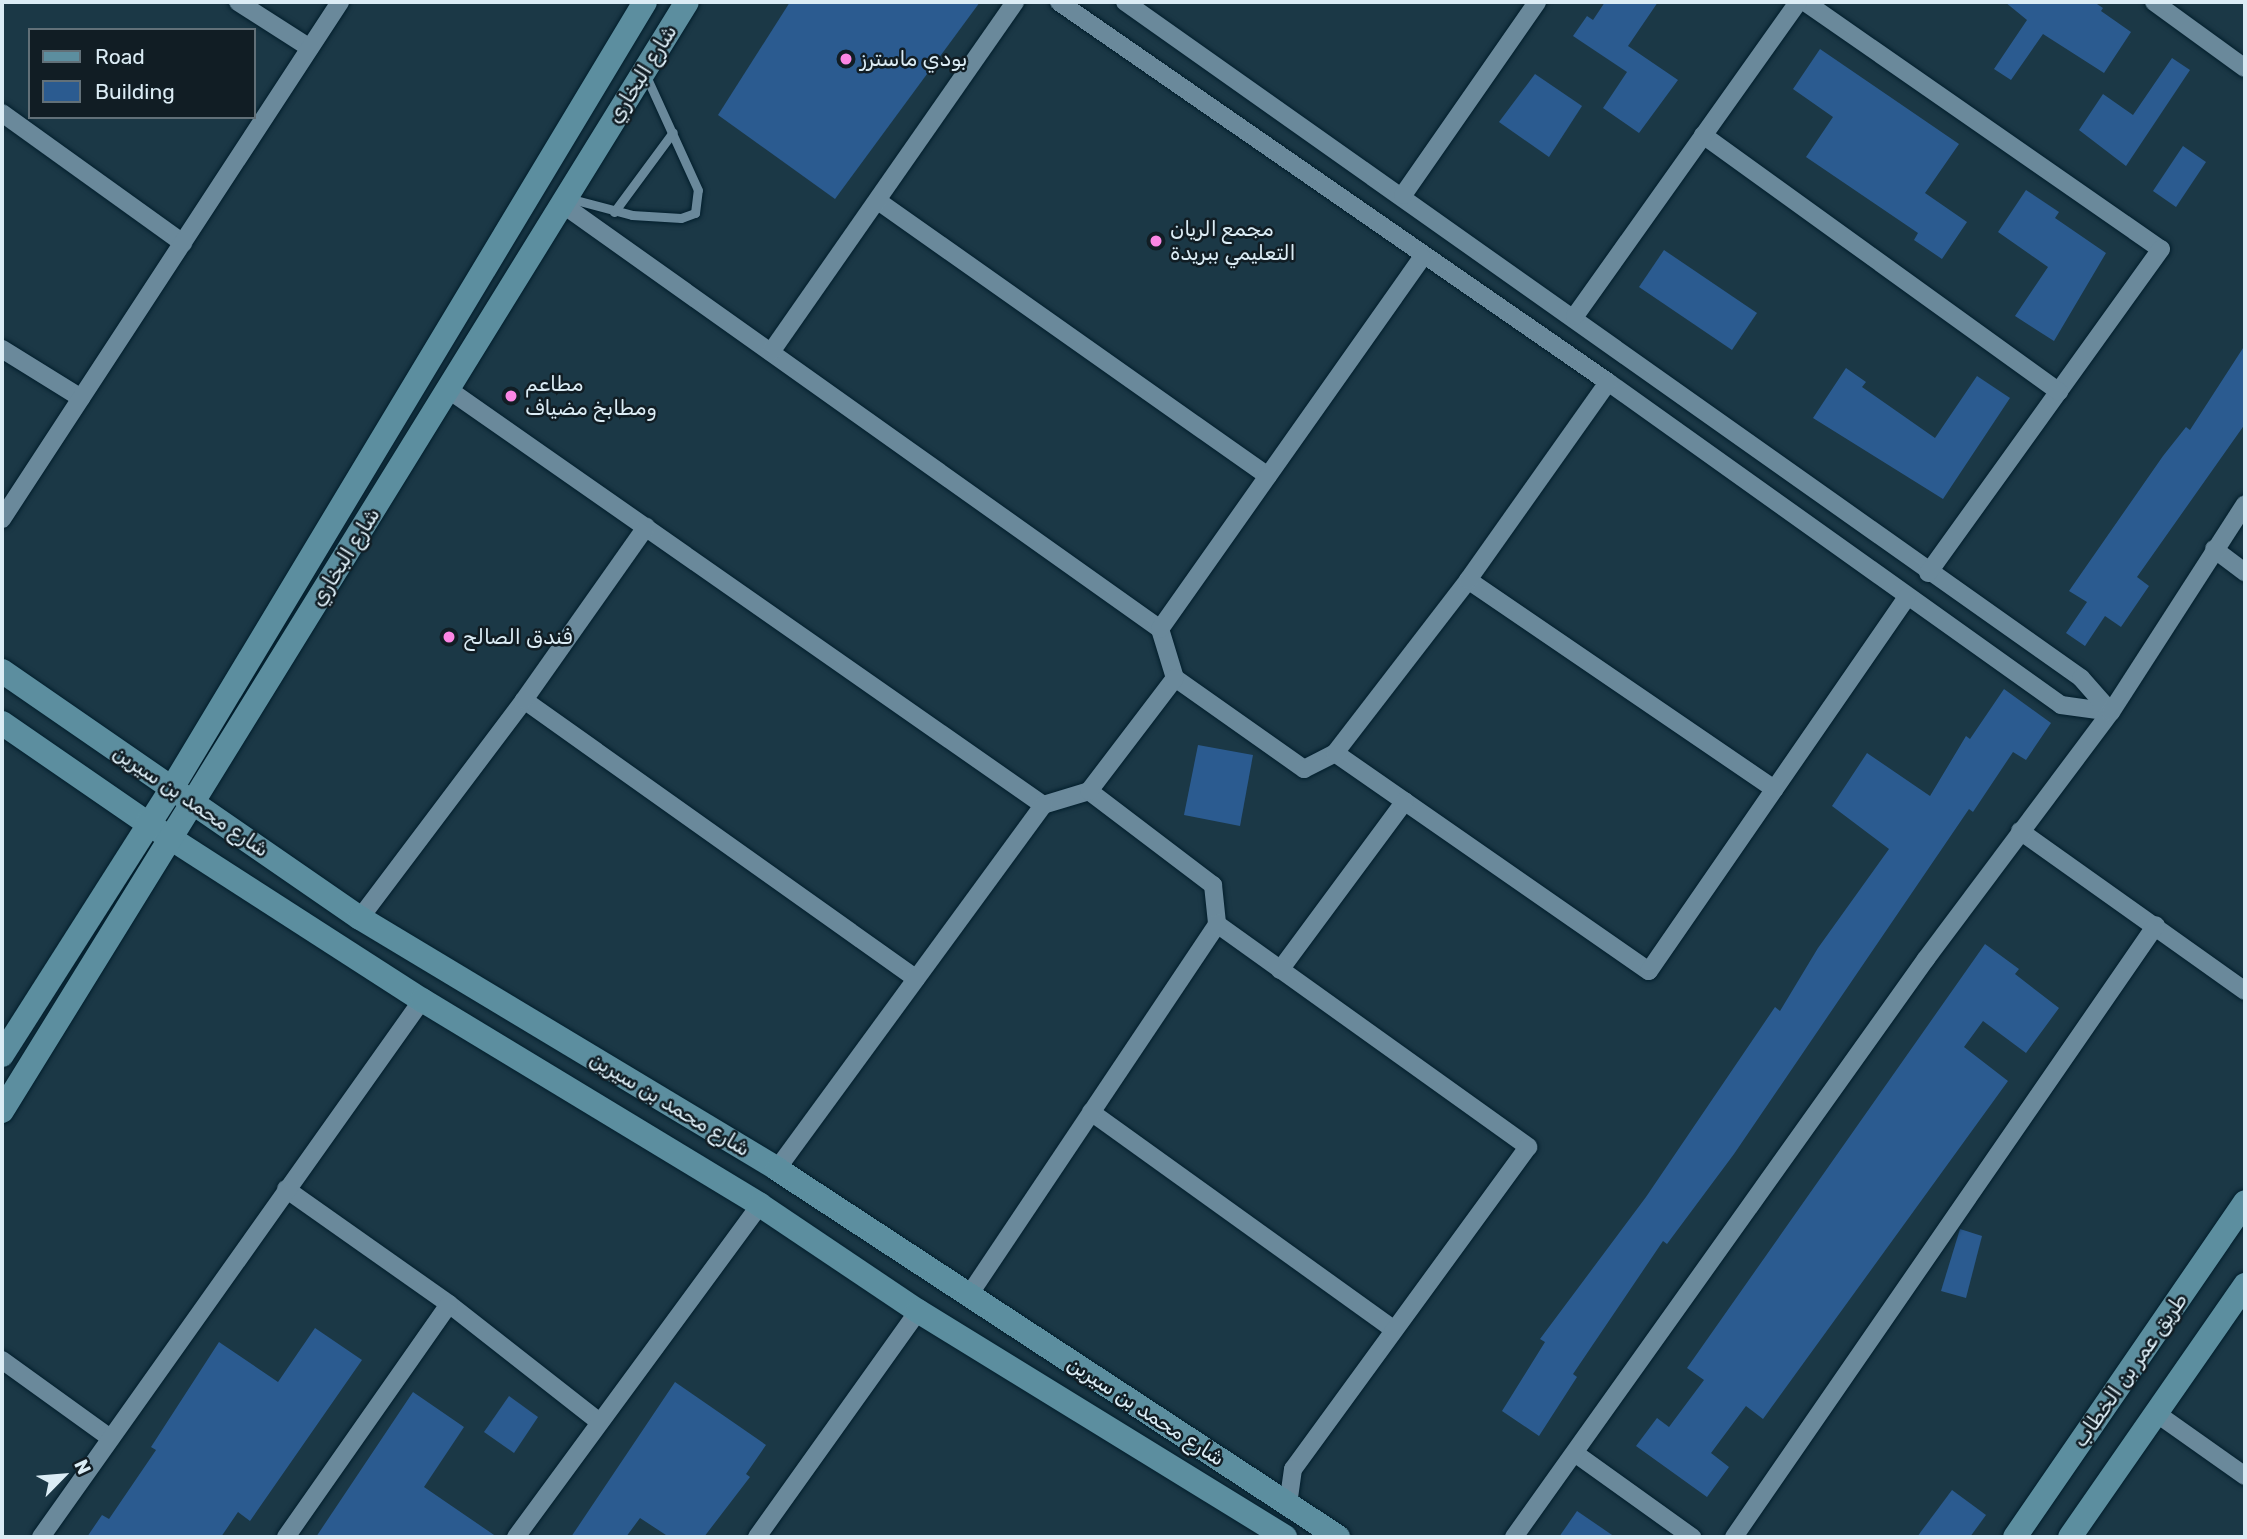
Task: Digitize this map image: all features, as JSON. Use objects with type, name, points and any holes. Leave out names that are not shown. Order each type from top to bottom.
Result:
[{"type":"main road","name":"شارع البخاري","points":[[2,1055],[147,823],[172,788],[645,2]]},
{"type":"main road","name":"شارع البخاري","points":[[2,1111],[687,2]]},
{"type":"main road","name":"شارع محمد بن سيرين","points":[[2,671],[360,918],[776,1169],[1338,1537]]},
{"type":"main road","name":"شارع محمد بن سيرين","points":[[2,723],[147,823],[422,1000],[760,1205],[1256,1530],[1284,1537]]},
{"type":"main road","name":"طريق عمر بن الخطاب","points":[[2015,1537],[2245,1202]]},
{"type":"main road","points":[[2070,1537],[2245,1285]]},
{"type":"street","points":[[238,2],[310,48]]},
{"type":"street","points":[[2,519],[340,2]]},
{"type":"street","points":[[771,352],[1015,2]]},
{"type":"street","points":[[1059,2],[1422,257],[1608,382],[2061,705],[2111,712]]},
{"type":"street","points":[[1125,2],[1576,316],[1928,573],[2081,678],[2111,712]]},
{"type":"street","points":[[1576,316],[1798,2]]},
{"type":"street","points":[[1805,2],[2161,249],[1928,573]]},
{"type":"street","points":[[2154,2],[2245,68]]},
{"type":"street","points":[[1403,195],[1529,5]]},
{"type":"street","points":[[2,113],[183,243]]},
{"type":"street","points":[[1703,135],[2059,392]]},
{"type":"street","points":[[564,200],[771,352],[1160,629],[1175,678],[1304,769],[1335,752],[1468,580],[1608,382]]},
{"type":"street","points":[[878,201],[1268,476]]},
{"type":"street","points":[[1160,629],[1422,257]]},
{"type":"street","points":[[2,349],[81,397]]},
{"type":"street","points":[[449,390],[1043,805]]},
{"type":"street","points":[[1514,1537],[2020,831],[2111,712],[2245,504]]},
{"type":"street","points":[[360,918],[524,700],[646,527]]},
{"type":"street","points":[[2214,549],[2245,572]]},
{"type":"street","points":[[1468,580],[1774,789]]},
{"type":"street","points":[[1335,752],[1649,971],[1907,597]]},
{"type":"street","points":[[776,1169],[1043,805],[1089,791],[1175,678]]},
{"type":"street","points":[[524,700],[916,979]]},
{"type":"street","points":[[969,1295],[1217,924],[1213,885],[1089,791]]},
{"type":"street","points":[[1280,970],[1405,801]]},
{"type":"street","points":[[2020,831],[2156,925],[2245,991]]},
{"type":"street","points":[[1217,924],[1528,1147],[1293,1469],[1288,1504]]},
{"type":"street","points":[[1734,1537],[2156,925]]},
{"type":"street","points":[[41,1537],[422,1000]]},
{"type":"street","points":[[1091,1112],[1394,1331]]},
{"type":"street","points":[[286,1189],[449,1304],[598,1421]]},
{"type":"street","points":[[516,1537],[598,1421],[760,1205]]},
{"type":"street","points":[[286,1537],[449,1304]]},
{"type":"street","points":[[764,1535],[918,1311]]},
{"type":"street","points":[[2,1360],[110,1438]]},
{"type":"street","points":[[2156,1413],[2245,1475]]},
{"type":"street","points":[[1576,1454],[1692,1537]]},
{"type":"lane","points":[[564,200],[614,212],[681,218],[695,213],[698,190],[643,71]]},
{"type":"lane","points":[[614,212],[673,132]]},
{"type":"building","name":"بودي ماسترز","points":[[790,2],[980,2],[835,199],[718,115]]},
{"type":"building","points":[[1605,2],[1658,2],[1628,46],[1678,80],[1639,133],[1603,108],[1627,72],[1573,36],[1587,16],[1593,20]]},
{"type":"building","points":[[2005,2],[2094,2],[2103,8],[2101,11],[2131,32],[2104,73],[2043,34],[2011,80],[1994,69],[2027,20]]},
{"type":"building","points":[[1820,49],[1959,144],[1925,193],[1967,222],[1942,259],[1914,240],[1918,233],[1806,157],[1833,117],[1793,89]]},
{"type":"building","points":[[2172,58],[2190,70],[2126,166],[2079,130],[2103,94],[2133,115]]},
{"type":"building","points":[[1535,74],[1582,106],[1549,157],[1499,122]]},
{"type":"building","points":[[2183,146],[2206,162],[2176,207],[2153,191]]},
{"type":"building","points":[[2026,190],[2059,212],[2055,218],[2106,253],[2054,341],[2015,316],[2048,267],[1998,232]]},
{"type":"building","points":[[1664,250],[1757,313],[1732,350],[1639,287]]},
{"type":"building","points":[[2245,345],[2245,424],[2137,577],[2149,586],[2121,627],[2105,616],[2085,646],[2066,633],[2087,602],[2069,591],[2163,456],[2186,427],[2190,430]]},
{"type":"building","points":[[1846,368],[1866,382],[1862,387],[1935,438],[1977,376],[2010,398],[1943,499],[1813,418]]},
{"type":"building","points":[[2004,689],[2051,723],[2026,760],[2013,752],[1973,812],[1969,809],[1734,1154],[1667,1244],[1663,1241],[1573,1374],[1577,1377],[1539,1436],[1502,1411],[1545,1342],[1540,1339],[1646,1197],[1775,1007],[1780,1011],[1818,948],[1889,849],[1832,806],[1867,753],[1930,796],[1966,736],[1970,739]]},
{"type":"building","points":[[1198,745],[1253,755],[1240,826],[1184,815]]},
{"type":"building","points":[[1985,944],[2019,969],[2015,974],[2059,1008],[2026,1053],[1983,1021],[1964,1047],[2008,1081],[1763,1419],[1746,1406],[1711,1453],[1729,1467],[1707,1497],[1636,1446],[1657,1418],[1669,1427],[1704,1380],[1687,1368]]},
{"type":"building","points":[[1960,1229],[1982,1236],[1966,1298],[1941,1291]]},
{"type":"building","points":[[315,1328],[362,1360],[250,1521],[238,1512],[221,1537],[87,1537],[102,1515],[109,1519],[156,1450],[151,1447],[219,1342],[278,1382]]},
{"type":"building","points":[[675,1382],[766,1445],[746,1474],[750,1477],[704,1537],[669,1537],[640,1518],[626,1537],[571,1537]]},
{"type":"building","points":[[413,1392],[464,1427],[424,1487],[497,1537],[316,1537]]},
{"type":"building","points":[[509,1396],[538,1417],[514,1453],[484,1432]]},
{"type":"building","points":[[1952,1490],[1986,1515],[1970,1537],[1917,1537]]},
{"type":"building","points":[[1577,1511],[1615,1537],[1559,1537]]},
{"type":"place","name":"بودي ماسترز","points":[[846,59]]},
{"type":"place","name":"مجمع الريان التعليمي ببريدة","points":[[1156,241]]},
{"type":"place","name":"مطاعم ومطابخ مضياف","points":[[511,396]]},
{"type":"place","name":"فندق الصالح","points":[[449,637]]}]
